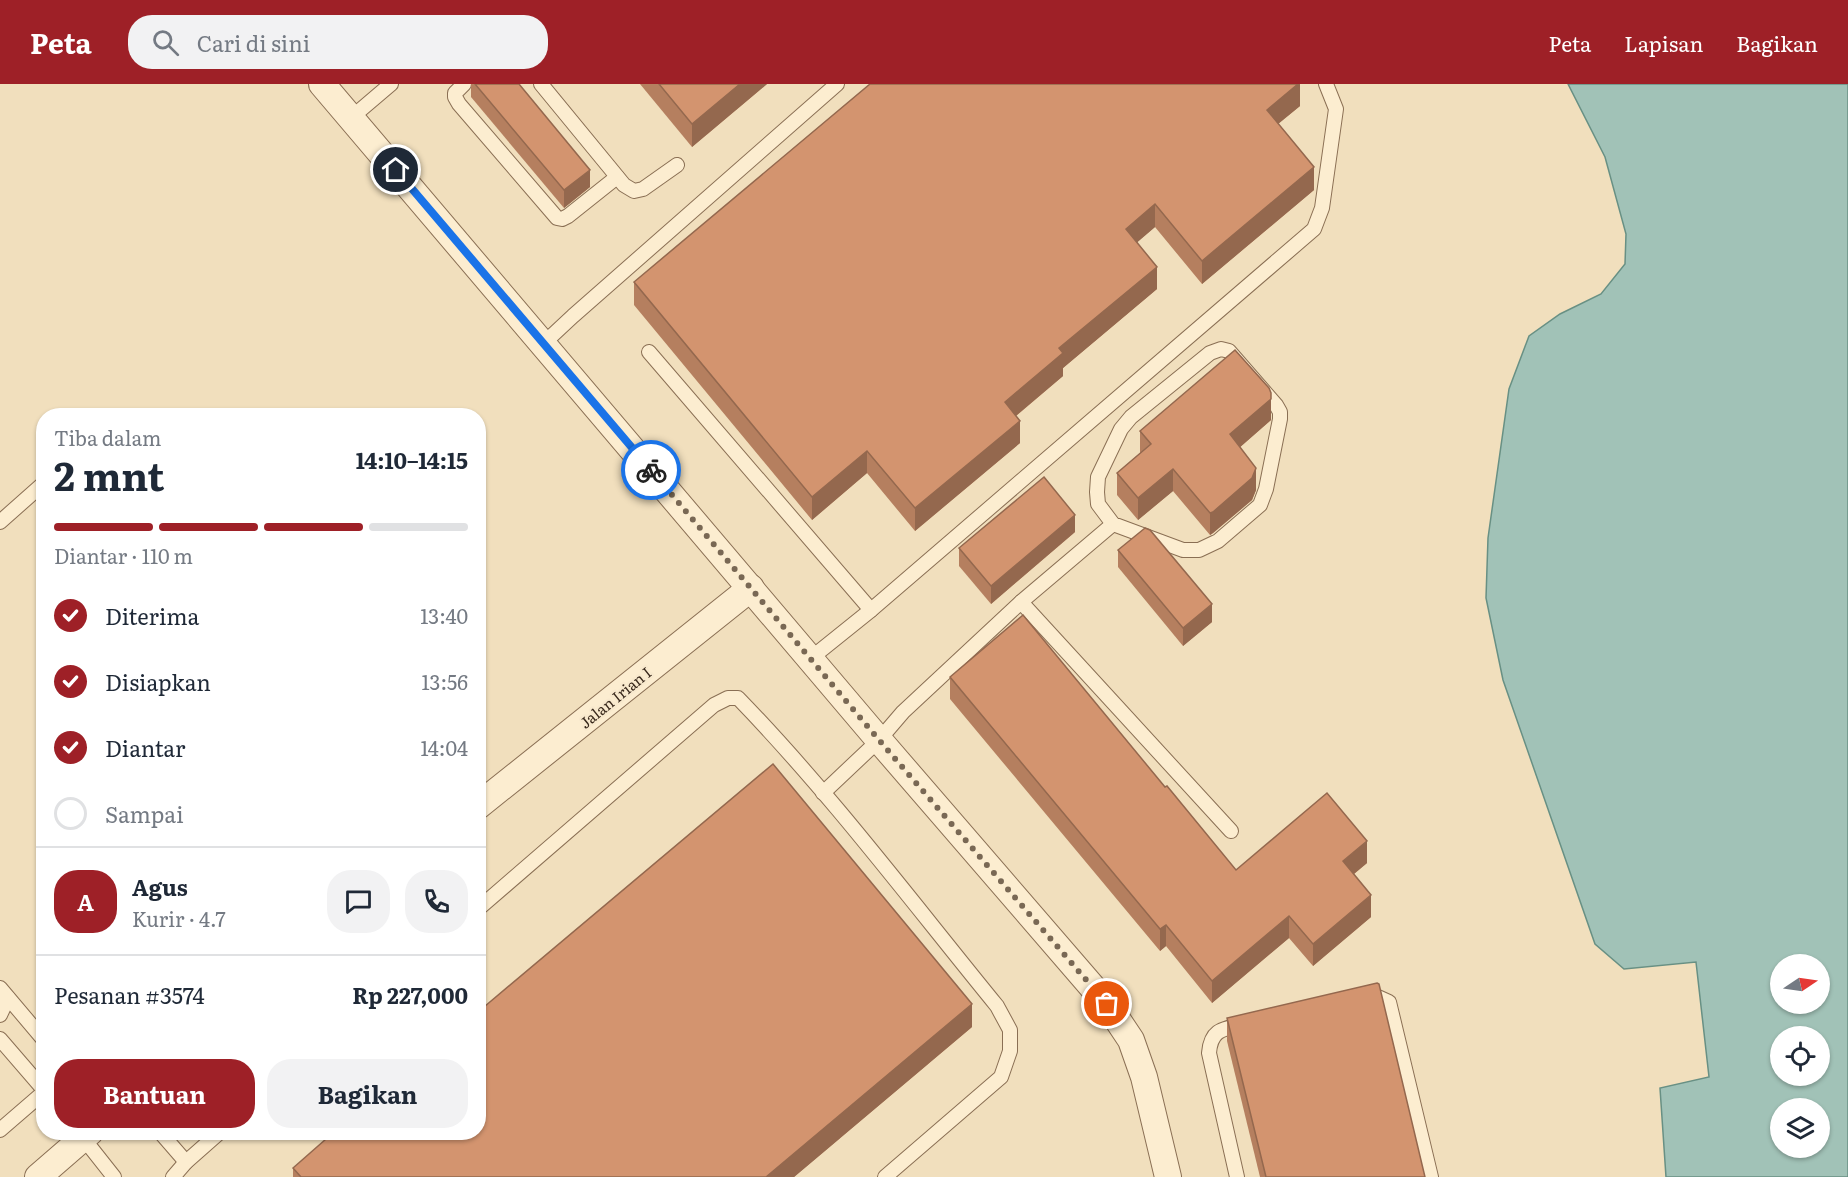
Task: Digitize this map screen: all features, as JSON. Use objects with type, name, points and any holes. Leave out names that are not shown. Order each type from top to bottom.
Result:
[{"type":"street","points":[[322,84],[879,740],[1107,1004],[1131,1040],[1144,1077],[1168,1177]]},
{"type":"street","name":"Jalan Irian I","points":[[486,800],[751,588]]},
{"type":"street","points":[[38,1177],[78,1140]]},
{"type":"lane","points":[[351,118],[392,84]]},
{"type":"lane","points":[[464,84],[455,93],[459,105],[556,218],[562,219],[568,216],[617,177]]},
{"type":"lane","points":[[541,84],[617,177],[634,191],[643,189],[677,165]]},
{"type":"lane","points":[[543,344],[837,84]]},
{"type":"lane","points":[[810,659],[871,610],[1314,229],[1322,208],[1336,110],[1326,84]]},
{"type":"lane","points":[[1221,349],[1229,351],[1280,412],[1266,489],[1260,505],[1218,541],[1199,550],[1183,550],[1113,524],[1098,504],[1098,477],[1120,429],[1131,417],[1210,353],[1221,349]]},
{"type":"lane","points":[[649,352],[871,610]]},
{"type":"lane","points":[[0,522],[36,490]]},
{"type":"lane","points":[[823,793],[879,740],[903,712],[1021,603],[1113,524]]},
{"type":"lane","points":[[1021,603],[1231,831]]},
{"type":"lane","points":[[486,902],[714,705],[728,698],[738,698],[823,793],[997,1006],[1010,1030],[1010,1051],[1001,1077],[885,1177]]},
{"type":"lane","points":[[0,1015],[4,993]]},
{"type":"lane","points":[[4,993],[36,1031]]},
{"type":"lane","points":[[1355,1002],[1378,997],[1389,1002],[1431,1177]]},
{"type":"lane","points":[[1237,1177],[1209,1053],[1210,1042],[1215,1033],[1251,1023]]},
{"type":"lane","points":[[0,1038],[36,1081]]},
{"type":"lane","points":[[0,1130],[36,1098]]},
{"type":"lane","points":[[88,1140],[114,1177]]},
{"type":"lane","points":[[167,1140],[186,1162]]},
{"type":"lane","points":[[173,1177],[211,1140]]},
{"type":"water","points":[[1568,84],[1848,84],[1848,1177],[1666,1177],[1660,1088],[1709,1077],[1696,962],[1624,969],[1595,944],[1503,680],[1486,598],[1488,538],[1509,389],[1529,336],[1560,314],[1601,294],[1625,264],[1626,234],[1605,157]]},
{"type":"building","points":[[475,84],[519,84],[590,170],[564,190]]},
{"type":"building","points":[[659,84],[740,84],[692,124]]},
{"type":"building","points":[[870,84],[1298,84],[1267,110],[1314,167],[1202,261],[1155,204],[1126,229],[1157,267],[1059,348],[1063,353],[1005,402],[1020,421],[915,508],[867,451],[812,497],[634,282]]},
{"type":"building","points":[[1235,350],[1271,393],[1271,399],[1230,434],[1256,468],[1252,478],[1210,513],[1173,469],[1138,498],[1117,473],[1151,444],[1140,431]]},
{"type":"building","points":[[1044,477],[1075,515],[991,586],[959,548]]},
{"type":"building","points":[[1145,528],[1150,530],[1212,604],[1183,628],[1118,550]]},
{"type":"building","points":[[1023,615],[1236,870],[1327,793],[1367,841],[1343,861],[1371,895],[1313,944],[1289,916],[1212,981],[1166,925],[1160,929],[950,677]]},
{"type":"building","points":[[773,764],[972,1004],[766,1177],[301,1177],[293,1168],[325,1140],[486,1140],[486,1005]]},
{"type":"building","points":[[1377,983],[1425,1177],[1266,1177],[1227,1018]]},
{"type":"way so far","points":[[651,470],[879,740],[1107,1004]]},
{"type":"route","points":[[396,170],[651,470]]}]
